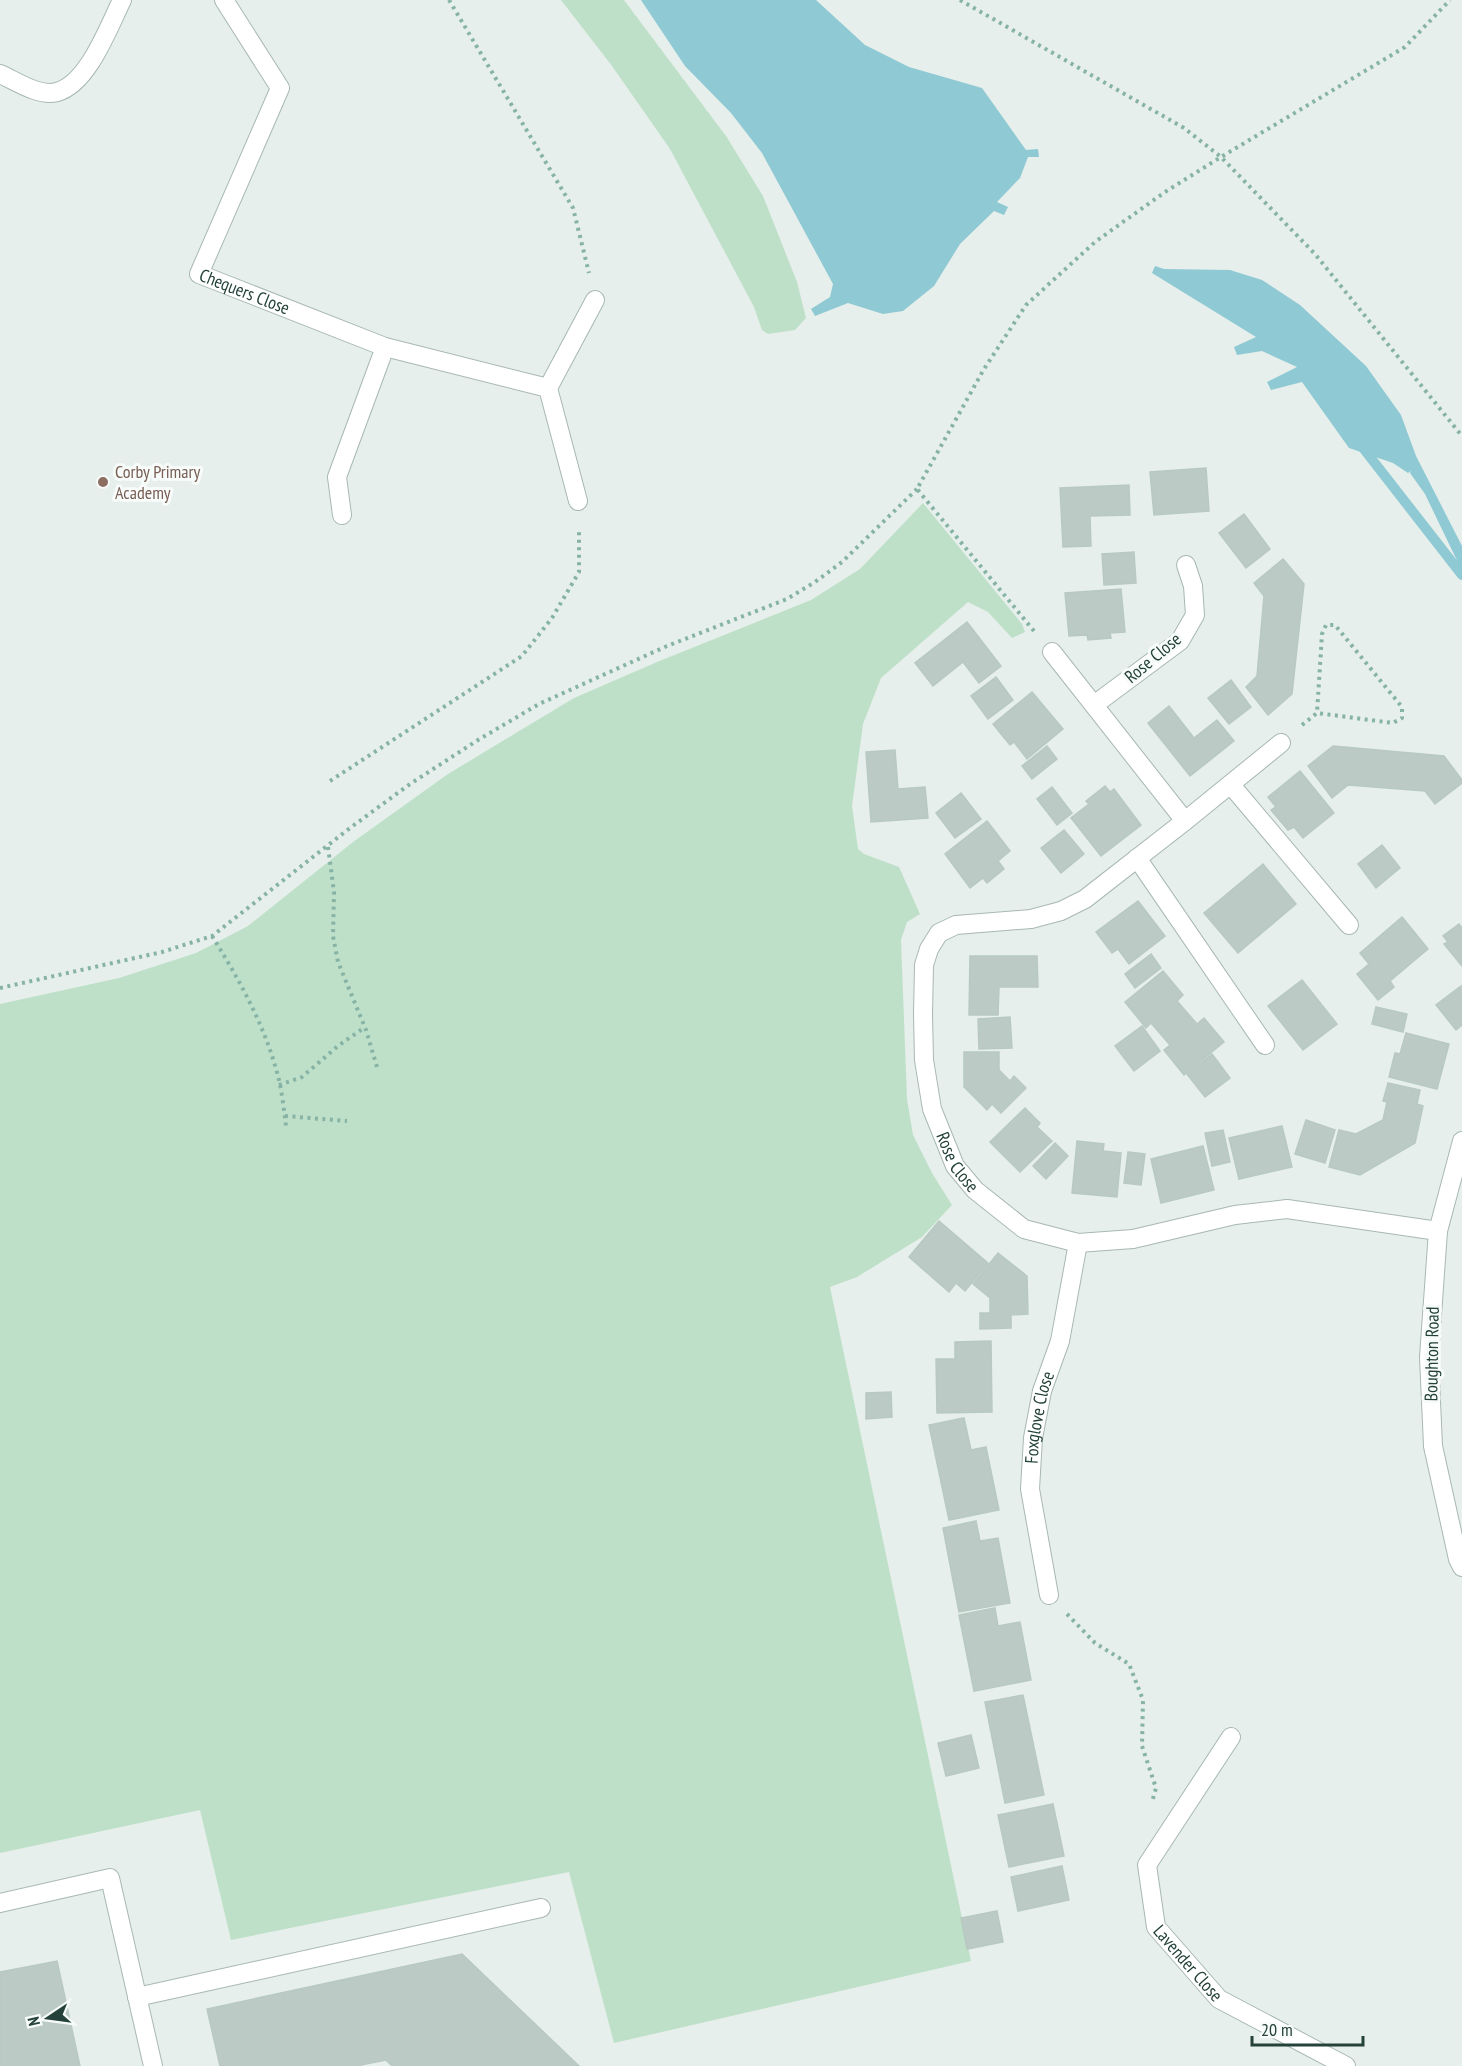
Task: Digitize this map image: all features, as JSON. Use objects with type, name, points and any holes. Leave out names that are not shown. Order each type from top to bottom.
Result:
[{"type":"street","points":[[0,74],[36,91],[56,92],[70,84],[90,65],[122,0]]},
{"type":"street","name":"Chequers Close","points":[[224,0],[280,88],[199,274],[385,347],[548,388]]},
{"type":"street","points":[[578,501],[548,388],[595,300]]},
{"type":"street","points":[[342,515],[337,477],[385,347]]},
{"type":"street","name":"Rose Close","points":[[1094,705],[1180,641],[1195,615],[1193,586],[1186,565]]},
{"type":"street","points":[[1052,652],[1185,821]]},
{"type":"street","name":"Rose Close","points":[[1281,744],[1084,899],[1061,911],[1031,919],[956,925],[939,933],[929,949],[924,965],[924,1060],[932,1110],[955,1166],[975,1190],[1024,1229],[1078,1243],[1133,1239],[1236,1215],[1287,1209],[1438,1231]]},
{"type":"street","points":[[1231,784],[1349,925]]},
{"type":"street","points":[[1137,858],[1265,1045]]},
{"type":"street","name":"Boughton Road","points":[[1462,1142],[1438,1231],[1429,1357],[1434,1446],[1458,1559],[1462,1567]]},
{"type":"street","name":"Foxglove Close","points":[[1049,1594],[1030,1489],[1033,1438],[1042,1391],[1060,1341],[1078,1243]]},
{"type":"street","name":"Lavender Close","points":[[1231,1737],[1147,1865],[1156,1927],[1219,1999],[1346,2066]]},
{"type":"street","points":[[0,1904],[110,1878],[153,2066]]},
{"type":"street","points":[[137,1997],[541,1908]]},
{"type":"path","points":[[449,0],[573,208],[595,300]]},
{"type":"path","points":[[960,0],[1184,128],[1221,157],[1315,254],[1462,436]]},
{"type":"path","points":[[0,988],[162,952],[212,936],[410,784],[539,704],[666,646],[788,599],[815,582],[842,562],[917,489],[984,369],[1026,304],[1095,242],[1165,192],[1405,47],[1450,0]]},
{"type":"path","points":[[917,489],[1052,652]]},
{"type":"path","points":[[330,781],[522,656],[552,618],[579,572],[578,501]]},
{"type":"path","points":[[1326,625],[1335,625],[1402,707],[1402,718],[1393,723],[1317,712],[1322,634],[1326,625]]},
{"type":"path","points":[[328,847],[334,892],[333,936],[338,962],[365,1027],[377,1067]]},
{"type":"path","points":[[212,936],[232,969],[259,1023],[279,1085],[286,1126]]},
{"type":"path","points":[[279,1085],[302,1077],[338,1046],[365,1027]]},
{"type":"path","points":[[285,1116],[347,1121]]},
{"type":"path","points":[[1049,1594],[1095,1643],[1129,1664],[1143,1700],[1142,1746],[1156,1788],[1151,1807]]},
{"type":"green space","points":[[561,0],[624,0],[726,136],[763,196],[797,282],[806,318],[795,330],[768,334],[762,330],[754,307],[670,149],[612,66]]},
{"type":"green space","points":[[923,503],[1022,624],[1025,632],[1012,638],[988,612],[968,602],[881,678],[863,724],[852,806],[858,849],[864,854],[899,867],[920,914],[907,922],[901,940],[907,1099],[913,1135],[932,1173],[952,1205],[922,1237],[857,1277],[830,1287],[971,1961],[614,2043],[569,1872],[231,1940],[200,1810],[0,1853],[0,1004],[119,978],[196,953],[248,926],[353,842],[448,774],[574,698],[811,600],[860,569]]},
{"type":"water","points":[[641,0],[816,0],[865,45],[909,67],[982,88],[1026,150],[1038,149],[1039,157],[1028,157],[1020,178],[997,202],[1008,207],[1004,215],[994,211],[960,244],[934,286],[903,311],[883,314],[848,303],[815,316],[811,309],[830,297],[833,284],[762,153],[731,113],[685,66]]},
{"type":"water","points":[[1155,266],[1164,269],[1230,270],[1262,280],[1300,305],[1366,366],[1401,415],[1416,456],[1462,546],[1462,571],[1425,494],[1410,473],[1411,471],[1408,473],[1393,463],[1349,448],[1302,382],[1271,390],[1267,382],[1297,367],[1262,351],[1237,355],[1234,347],[1256,337],[1152,273]]},
{"type":"building","points":[[1206,468],[1209,511],[1154,515],[1150,472]]},
{"type":"building","points":[[1129,485],[1130,515],[1090,516],[1091,546],[1063,547],[1060,488]]},
{"type":"building","points":[[1244,514],[1270,549],[1246,568],[1219,533]]},
{"type":"building","points":[[1134,552],[1136,583],[1104,585],[1102,554]]},
{"type":"building","points":[[1283,559],[1304,584],[1292,694],[1268,715],[1246,687],[1257,676],[1264,596],[1254,583]]},
{"type":"building","points":[[1121,589],[1125,632],[1110,633],[1111,638],[1088,640],[1087,635],[1069,636],[1065,593]]},
{"type":"building","points":[[967,622],[1001,666],[979,683],[963,662],[933,686],[915,663]]},
{"type":"building","points":[[996,677],[1013,700],[988,719],[971,696]]},
{"type":"building","points":[[1231,680],[1251,707],[1229,724],[1208,698]]},
{"type":"building","points":[[1032,692],[1063,729],[1027,759],[1014,742],[1010,745],[993,724]]},
{"type":"building","points":[[1169,706],[1194,738],[1217,720],[1234,741],[1190,776],[1148,723]]},
{"type":"building","points":[[1047,746],[1057,759],[1032,779],[1022,766]]},
{"type":"building","points":[[1333,746],[1444,756],[1462,783],[1435,804],[1425,791],[1348,785],[1332,798],[1308,766]]},
{"type":"building","points":[[895,750],[898,789],[925,787],[928,818],[871,822],[866,752]]},
{"type":"building","points":[[1300,771],[1334,813],[1303,838],[1294,827],[1288,830],[1271,810],[1276,807],[1268,797]]},
{"type":"building","points":[[1105,786],[1110,792],[1114,789],[1141,825],[1101,856],[1071,818],[1089,804],[1086,801]]},
{"type":"building","points":[[1052,787],[1072,813],[1057,825],[1037,799]]},
{"type":"building","points":[[961,793],[981,819],[955,838],[936,813]]},
{"type":"building","points":[[987,821],[1010,851],[998,861],[1004,869],[987,883],[983,878],[970,888],[945,854]]},
{"type":"building","points":[[1064,830],[1084,854],[1061,873],[1041,848]]},
{"type":"building","points":[[1382,845],[1400,868],[1376,888],[1358,864]]},
{"type":"building","points":[[1263,864],[1296,904],[1238,953],[1204,913]]},
{"type":"building","points":[[1138,901],[1165,936],[1129,964],[1118,949],[1112,953],[1096,932]]},
{"type":"building","points":[[1402,917],[1428,949],[1390,981],[1394,987],[1378,1000],[1357,974],[1369,964],[1360,953]]},
{"type":"building","points":[[1459,924],[1462,928],[1462,966],[1444,944],[1448,942],[1443,936]]},
{"type":"building","points":[[1151,954],[1161,968],[1135,988],[1125,974]]},
{"type":"building","points":[[970,956],[1037,956],[1038,987],[999,987],[998,1015],[969,1015]]},
{"type":"building","points":[[1163,971],[1183,995],[1177,1001],[1197,1024],[1204,1018],[1224,1042],[1184,1075],[1164,1050],[1170,1045],[1151,1023],[1146,1028],[1125,1002]]},
{"type":"building","points":[[1302,980],[1337,1024],[1303,1050],[1268,1006]]},
{"type":"building","points":[[1461,986],[1462,1025],[1456,1030],[1436,1005]]},
{"type":"building","points":[[1376,1007],[1407,1014],[1403,1032],[1372,1024]]},
{"type":"building","points":[[1010,1017],[1012,1048],[979,1049],[978,1019]]},
{"type":"building","points":[[1142,1026],[1160,1051],[1134,1071],[1115,1046]]},
{"type":"building","points":[[1406,1033],[1449,1044],[1437,1089],[1389,1077],[1395,1053],[1400,1054]]},
{"type":"building","points":[[964,1052],[999,1052],[999,1070],[1010,1081],[1014,1076],[1026,1088],[1001,1113],[992,1104],[987,1110],[964,1087]]},
{"type":"building","points":[[1212,1054],[1230,1078],[1205,1097],[1187,1074]]},
{"type":"building","points":[[1388,1083],[1420,1090],[1417,1104],[1423,1106],[1415,1143],[1360,1175],[1329,1167],[1339,1130],[1356,1134],[1383,1120],[1387,1102],[1383,1101]]},
{"type":"building","points":[[1025,1108],[1040,1123],[1037,1127],[1052,1141],[1020,1172],[990,1142]]},
{"type":"building","points":[[1306,1120],[1335,1130],[1325,1163],[1295,1154]]},
{"type":"building","points":[[1282,1126],[1292,1167],[1239,1179],[1229,1138]]},
{"type":"building","points":[[1223,1130],[1230,1162],[1212,1166],[1205,1133]]},
{"type":"building","points":[[1077,1141],[1104,1144],[1103,1151],[1121,1153],[1117,1197],[1072,1193]]},
{"type":"building","points":[[1055,1143],[1068,1156],[1046,1179],[1033,1166]]},
{"type":"building","points":[[1203,1146],[1214,1190],[1161,1203],[1151,1159]]},
{"type":"building","points":[[1128,1152],[1145,1154],[1141,1185],[1124,1183]]},
{"type":"building","points":[[939,1221],[988,1263],[965,1291],[956,1283],[949,1292],[909,1257]]},
{"type":"building","points":[[998,1253],[1027,1276],[1028,1314],[1011,1315],[1011,1328],[980,1329],[980,1313],[990,1313],[990,1298],[973,1284]]},
{"type":"building","points":[[991,1341],[992,1412],[937,1413],[936,1359],[955,1359],[955,1342]]},
{"type":"building","points":[[891,1392],[892,1417],[866,1419],[866,1393]]},
{"type":"building","points":[[964,1418],[971,1450],[986,1447],[999,1510],[949,1520],[929,1425]]},
{"type":"building","points":[[976,1521],[980,1541],[998,1538],[1010,1603],[959,1612],[943,1528]]},
{"type":"building","points":[[995,1608],[998,1626],[1020,1622],[1031,1680],[974,1691],[959,1615]]},
{"type":"building","points":[[1023,1695],[1044,1795],[1005,1803],[985,1702]]},
{"type":"building","points":[[971,1735],[979,1768],[946,1776],[938,1743]]},
{"type":"building","points":[[1053,1804],[1064,1856],[1009,1867],[998,1815]]},
{"type":"building","points":[[1062,1866],[1069,1900],[1018,1911],[1011,1877]]},
{"type":"building","points":[[997,1911],[1003,1942],[967,1949],[961,1918]]},
{"type":"building","points":[[462,1954],[579,2066],[392,2066],[386,2060],[356,2066],[220,2066],[207,2009]]},
{"type":"building","points":[[57,1961],[80,2066],[0,2066],[0,1972]]},
{"type":"waterway","points":[[1360,444],[1462,575]]},
{"type":"place","name":"Corby Primary Academy","points":[[103,482]]}]
